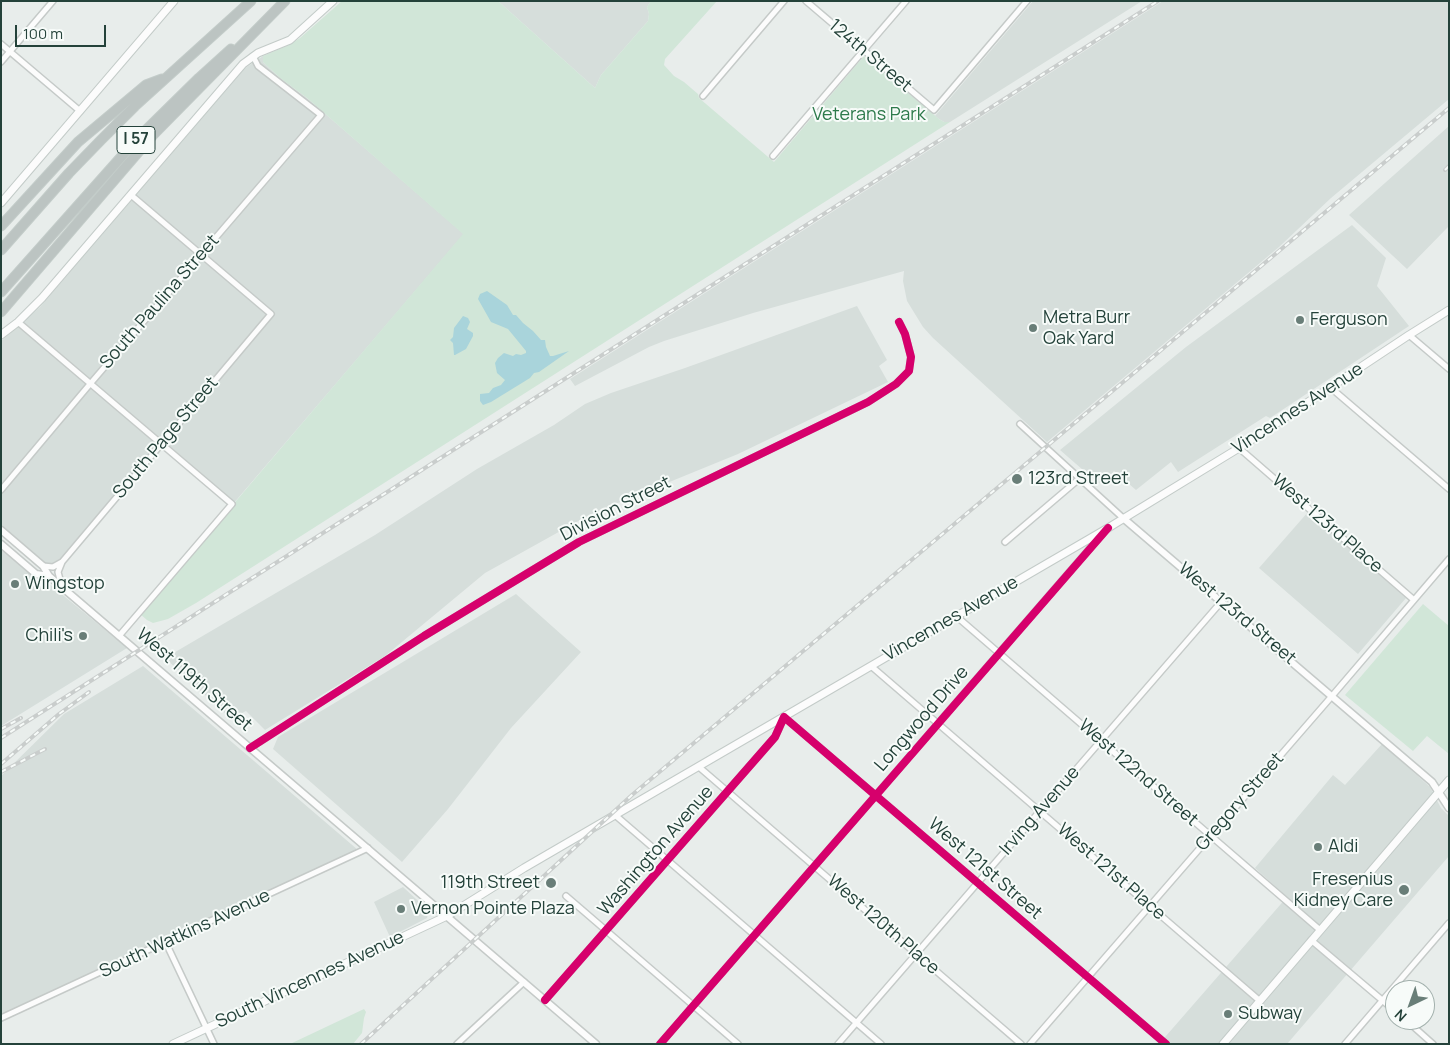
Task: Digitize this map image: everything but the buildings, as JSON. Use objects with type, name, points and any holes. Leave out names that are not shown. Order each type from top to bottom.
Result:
[{"type":"highway","name":"I 57","points":[[1,250],[88,153],[135,106],[251,1]]},
{"type":"highway","name":"I 57","points":[[1,292],[138,137],[199,78],[285,1]]},
{"type":"highway","points":[[1,312],[153,135],[285,1]]},
{"type":"highway","points":[[1,226],[78,142],[146,85],[167,77]]},
{"type":"main road","points":[[1,203],[174,1]]},
{"type":"main road","points":[[1,335],[18,322],[42,298],[236,72],[253,56],[290,40],[333,1]]},
{"type":"main road","name":"Vincennes Avenue","points":[[447,916],[524,868],[1108,528],[1239,448],[1449,310]]},
{"type":"main road","points":[[1223,1044],[1449,780]]},
{"type":"main road","name":"South Vincennes Avenue","points":[[173,1044],[447,916]]},
{"type":"street","points":[[1,62],[53,1]]},
{"type":"street","points":[[703,96],[784,1]]},
{"type":"street","name":"124th Street","points":[[806,1],[934,110],[1027,1]]},
{"type":"street","points":[[773,156],[906,1]]},
{"type":"street","points":[[1,44],[80,111]]},
{"type":"street","name":"South Paulina Street","points":[[1,490],[321,115],[258,66],[253,56]]},
{"type":"street","points":[[131,195],[201,254]]},
{"type":"street","name":"South Page Street","points":[[62,562],[271,314],[201,254]]},
{"type":"street","points":[[18,322],[232,504],[119,636]]},
{"type":"street","name":"Division Street","points":[[250,748],[424,636],[579,542],[868,402],[896,384],[909,371],[911,357],[905,334],[899,322]]},
{"type":"street","points":[[1409,335],[1449,369]]},
{"type":"street","points":[[1330,388],[1449,489]]},
{"type":"street","name":"West 123rd Street","points":[[1020,424],[1123,518],[1432,782],[1449,808]]},
{"type":"street","name":"West 123rd Place","points":[[1239,448],[1414,600]]},
{"type":"street","points":[[1005,542],[1079,479]]},
{"type":"street","name":"Longwood Drive","points":[[660,1044],[1108,528]]},
{"type":"street","name":"West 119th Street","points":[[1,530],[43,566],[49,576],[596,1044]]},
{"type":"street","name":"West 119th Street","points":[[1,544],[36,574],[49,576]]},
{"type":"street","name":"Gregory Street","points":[[1030,1044],[1449,559]]},
{"type":"street","points":[[43,566],[53,567],[62,562]]},
{"type":"street","points":[[62,562],[58,572],[62,587]]},
{"type":"street","points":[[1444,565],[1449,569]]},
{"type":"street","name":"Irving Avenue","points":[[838,1044],[1222,601]]},
{"type":"street","name":"West 122nd Street","points":[[956,616],[1320,930]]},
{"type":"street","name":"West 121st Place","points":[[871,666],[1260,1001]]},
{"type":"street","name":"Washington Avenue","points":[[545,1000],[775,737],[784,717]]},
{"type":"street","name":"West 121st Street","points":[[784,717],[1166,1044]]},
{"type":"street","name":"West 120th Place","points":[[699,767],[1021,1044]]},
{"type":"street","points":[[615,815],[881,1044]]},
{"type":"street","name":"South Watkins Avenue","points":[[1,1018],[368,848]]},
{"type":"street","points":[[566,896],[738,1044]]},
{"type":"street","points":[[1345,1044],[1449,923]]},
{"type":"street","points":[[1311,940],[1383,1000]]},
{"type":"street","points":[[166,943],[214,1044]]},
{"type":"street","points":[[457,1044],[524,982]]},
{"type":"street","points":[[1417,1030],[1433,1044]]},
{"type":"shaded area","points":[[498,1],[651,1],[647,7],[648,21],[601,75],[595,88]]},
{"type":"shaded area","points":[[1033,1],[1142,1],[950,122],[944,122],[935,116]]},
{"type":"shaded area","points":[[1163,1],[1449,1],[1449,99],[1331,198],[1279,247],[1047,442],[923,327],[907,301],[903,281],[904,271],[753,313],[664,341],[575,386],[570,379]]},
{"type":"shaded area","points":[[263,56],[263,62],[280,78],[307,98],[464,234],[233,504],[160,442],[53,569],[1,525],[1,341],[40,307],[244,69]]},
{"type":"shaded area","points":[[1449,126],[1449,226],[1407,269],[1349,215]]},
{"type":"shaded area","points":[[1352,225],[1386,258],[1377,286],[1409,326],[1270,418],[1266,416],[1178,472],[1171,462],[1136,490],[1114,471],[1105,481],[1098,483],[1060,450],[1186,347]]},
{"type":"shaded area","points":[[857,306],[887,360],[879,366],[888,382],[738,454],[591,514],[485,573],[385,656],[265,730],[246,711],[231,719],[165,658],[375,535],[477,469],[554,425],[585,404],[611,393]]},
{"type":"shaded area","points":[[1308,512],[1406,598],[1358,654],[1259,568]]},
{"type":"shaded area","points":[[1,544],[127,648],[1,726]]},
{"type":"shaded area","points":[[516,594],[581,652],[511,728],[448,809],[402,862],[273,749],[278,737]]},
{"type":"shaded area","points":[[143,666],[358,850],[1,1017],[1,776],[64,714]]},
{"type":"shaded area","points":[[1382,744],[1430,787],[1441,808],[1449,816],[1449,856],[1287,1044],[1159,1044],[1287,897],[1255,868],[1333,775],[1345,785]]},
{"type":"shaded area","name":"Vernon Pointe Plaza","points":[[403,887],[428,910],[427,918],[390,937],[374,902]]},
{"type":"green space","name":"Veterans Park","points":[[342,1],[498,1],[595,88],[601,75],[648,21],[647,7],[651,1],[717,1],[665,59],[664,65],[674,76],[698,94],[699,98],[774,162],[864,56],[939,119],[944,122],[950,122],[196,603],[168,619],[153,623],[140,614],[463,234],[263,62],[263,56],[300,38]]},
{"type":"green space","points":[[1423,604],[1449,626],[1449,754],[1427,736],[1413,751],[1345,695]]},
{"type":"green space","points":[[364,1009],[366,1012],[362,1033],[353,1044],[290,1044]]},
{"type":"water","points":[[487,291],[507,305],[513,315],[516,315],[541,340],[545,340],[550,356],[569,351],[539,372],[534,373],[530,378],[483,405],[480,401],[480,394],[489,393],[505,380],[497,373],[495,363],[498,358],[504,353],[513,356],[526,353],[508,329],[491,322],[478,299],[480,294]]},
{"type":"water","points":[[463,316],[468,318],[470,322],[467,329],[473,333],[473,336],[466,349],[454,355],[453,343],[450,340],[453,337],[454,328]]},
{"type":"railway","points":[[1,738],[1158,1]]},
{"type":"railway","points":[[361,1044],[632,795],[1449,108]]},
{"type":"railway","points":[[1445,170],[1449,166]]},
{"type":"railway","points":[[1,764],[59,714],[89,692]]},
{"type":"railway","points":[[1,729],[21,718]]},
{"type":"railway","points":[[1,772],[45,749]]},
{"type":"cycle path","points":[[250,748],[424,636],[579,542],[868,402],[896,384],[909,371],[911,357],[905,334],[899,322]]},
{"type":"cycle path","points":[[660,1044],[1108,528]]},
{"type":"cycle path","points":[[545,1000],[775,737],[784,717],[1166,1044]]},
{"type":"place","name":"Ferguson","points":[[1300,320]]},
{"type":"place","name":"Metra Burr Oak Yard","points":[[1033,328]]},
{"type":"place","name":"123rd Street","points":[[1017,479]]},
{"type":"place","name":"Wingstop","points":[[15,584]]},
{"type":"place","name":"Chili's","points":[[83,636]]},
{"type":"place","name":"Aldi","points":[[1318,847]]},
{"type":"place","name":"119th Street","points":[[551,883]]},
{"type":"place","name":"Fresenius Kidney Care","points":[[1404,890]]},
{"type":"place","name":"Vernon Pointe Plaza","points":[[401,909]]},
{"type":"place","name":"Subway","points":[[1228,1014]]}]
